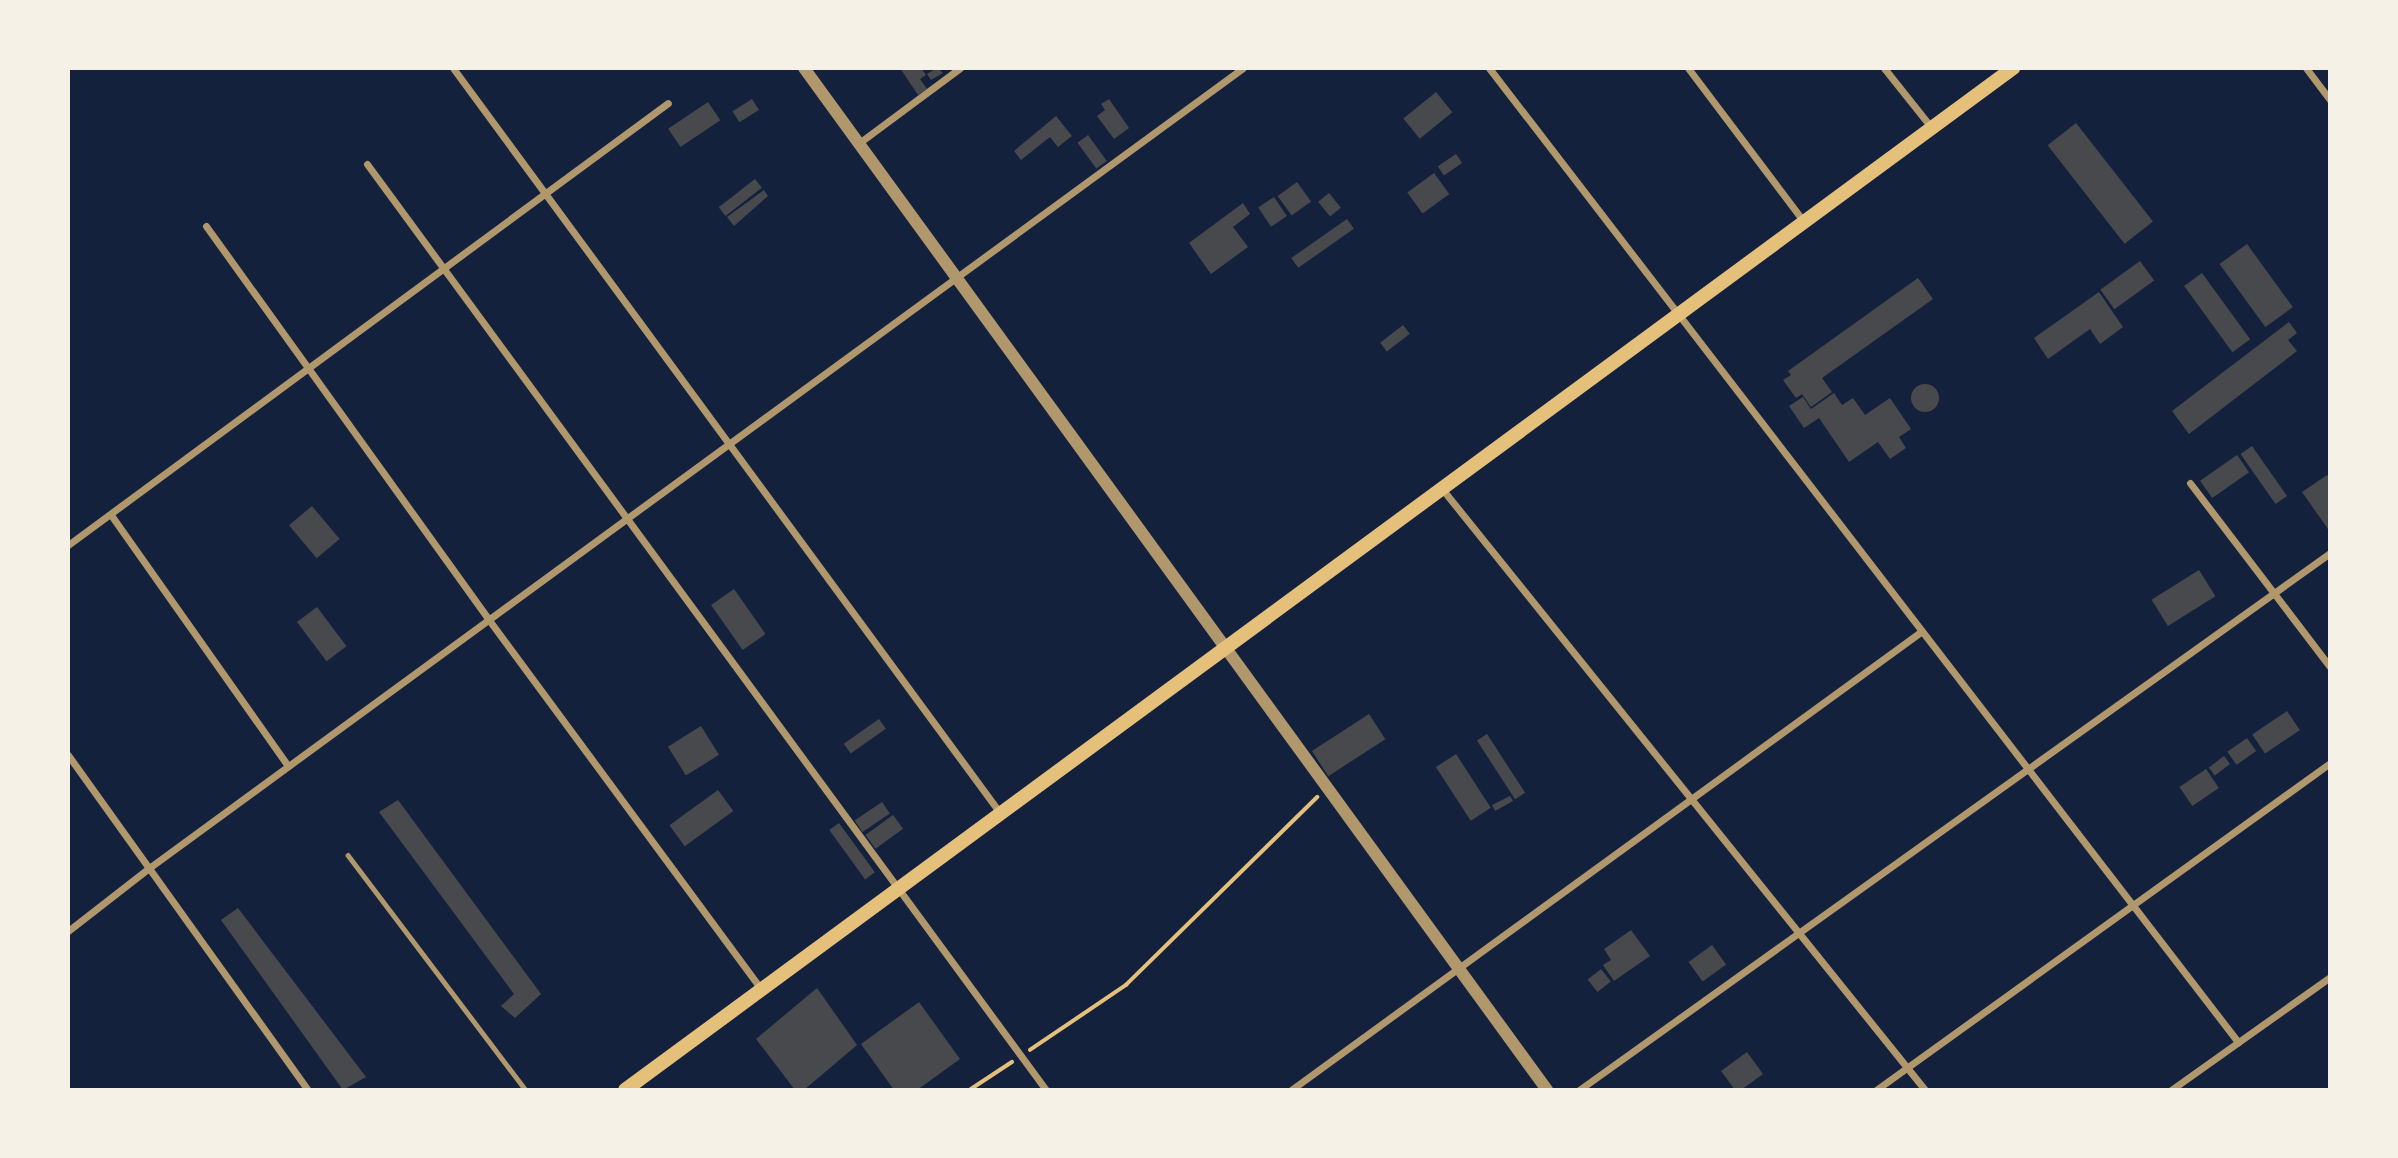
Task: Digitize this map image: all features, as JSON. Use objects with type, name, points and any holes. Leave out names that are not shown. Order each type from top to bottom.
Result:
[{"type":"main road","points":[[625,1090],[1443,491],[2013,68]]},
{"type":"street","points":[[453,68],[1000,813]]},
{"type":"street","points":[[804,68],[1547,1090]]},
{"type":"street","points":[[859,143],[960,68]]},
{"type":"street","points":[[68,931],[149,868],[1243,68]]},
{"type":"street","points":[[1489,68],[2238,1042]]},
{"type":"street","points":[[1688,68],[1805,223]]},
{"type":"street","points":[[1884,68],[1932,128]]},
{"type":"street","points":[[2306,68],[2330,100]]},
{"type":"street","points":[[68,545],[668,103]]},
{"type":"street","points":[[367,164],[1046,1090]]},
{"type":"street","points":[[206,226],[489,620],[761,989]]},
{"type":"street","points":[[2190,483],[2330,667]]},
{"type":"street","points":[[1443,491],[1925,1090]]},
{"type":"street","points":[[111,514],[288,766]]},
{"type":"street","points":[[1579,1090],[2330,553]]},
{"type":"street","points":[[1291,1090],[1922,631]]},
{"type":"street","points":[[68,755],[309,1090]]},
{"type":"street","points":[[1877,1090],[2330,763]]},
{"type":"street","points":[[2171,1090],[2330,977]]},
{"type":"lane","points":[[348,855],[526,1090]]},
{"type":"path","points":[[971,1089],[1126,985],[1326,788]]},
{"type":"building","points":[[900,68],[921,68],[926,75],[920,79],[927,89],[918,95]]},
{"type":"building","points":[[937,68],[943,73],[931,80],[927,74]]},
{"type":"building","points":[[1436,92],[1452,112],[1420,139],[1403,118]]},
{"type":"building","points":[[752,99],[759,110],[739,122],[732,111]]},
{"type":"building","points":[[1109,99],[1129,128],[1114,139],[1097,116],[1105,110],[1101,104]]},
{"type":"building","points":[[708,102],[720,120],[681,147],[668,129]]},
{"type":"building","points":[[1056,116],[1072,136],[1058,147],[1050,137],[1021,160],[1014,151]]},
{"type":"building","points":[[2076,123],[2153,222],[2125,244],[2048,145]]},
{"type":"building","points":[[1088,135],[1107,161],[1096,169],[1077,143]]},
{"type":"building","points":[[1456,154],[1462,163],[1444,175],[1438,166]]},
{"type":"building","points":[[1434,173],[1449,194],[1423,213],[1407,192]]},
{"type":"building","points":[[755,179],[762,188],[726,216],[719,207]]},
{"type":"building","points":[[1297,182],[1311,201],[1292,216],[1278,196]]},
{"type":"building","points":[[764,190],[768,196],[734,226],[727,217]]},
{"type":"building","points":[[1329,193],[1341,208],[1330,217],[1318,202]]},
{"type":"building","points":[[1274,197],[1287,216],[1271,227],[1258,208]]},
{"type":"building","points":[[1243,203],[1250,214],[1233,227],[1248,247],[1211,274],[1189,243]]},
{"type":"building","points":[[1347,219],[1354,229],[1298,268],[1291,258]]},
{"type":"building","points":[[2247,244],[2293,307],[2265,327],[2219,264]]},
{"type":"building","points":[[2140,261],[2154,280],[2114,309],[2100,290]]},
{"type":"building","points":[[2202,273],[2250,339],[2232,352],[2184,286]]},
{"type":"building","points":[[1918,278],[1933,299],[1822,378],[1832,392],[1811,407],[1802,394],[1796,398],[1783,380],[1791,375],[1788,371]]},
{"type":"building","points":[[2099,292],[2123,327],[2100,344],[2090,329],[2048,359],[2034,338]]},
{"type":"building","points":[[2289,322],[2297,333],[2288,340],[2297,351],[2189,434],[2172,411]]},
{"type":"building","points":[[1403,325],[1410,334],[1387,352],[1380,343]]},
{"type":"building","points":[[1925,384],[1935,388],[1939,398],[1935,408],[1925,412],[1915,408],[1911,398],[1915,388]]},
{"type":"building","points":[[1834,393],[1842,405],[1853,398],[1865,415],[1890,398],[1911,429],[1899,437],[1906,448],[1890,459],[1878,442],[1849,462],[1819,418],[1804,428],[1789,406],[1803,397],[1811,409]]},
{"type":"building","points":[[2252,446],[2287,496],[2276,504],[2241,454]]},
{"type":"building","points":[[2237,455],[2249,472],[2212,498],[2200,481]]},
{"type":"building","points":[[2327,475],[2330,479],[2330,532],[2302,492]]},
{"type":"building","points":[[312,506],[340,539],[317,558],[289,525]]},
{"type":"building","points":[[2199,570],[2215,596],[2168,626],[2152,600]]},
{"type":"building","points":[[734,589],[766,634],[743,650],[711,605]]},
{"type":"building","points":[[317,607],[346,646],[327,661],[297,622]]},
{"type":"building","points":[[2287,711],[2300,730],[2265,754],[2252,734]]},
{"type":"building","points":[[1369,714],[1385,739],[1328,776],[1312,751]]},
{"type":"building","points":[[879,719],[886,729],[851,753],[844,744]]},
{"type":"building","points":[[701,726],[719,755],[686,776],[668,747]]},
{"type":"building","points":[[1487,734],[1525,793],[1515,799],[1477,741]]},
{"type":"building","points":[[2247,738],[2256,751],[2237,765],[2227,752]]},
{"type":"building","points":[[1456,754],[1491,808],[1471,821],[1436,767]]},
{"type":"building","points":[[2224,756],[2230,764],[2215,775],[2209,767]]},
{"type":"building","points":[[2206,769],[2219,788],[2192,806],[2179,787]]},
{"type":"building","points":[[718,790],[733,811],[685,846],[669,825]]},
{"type":"building","points":[[1510,796],[1513,801],[1495,811],[1492,805]]},
{"type":"building","points":[[398,800],[541,994],[515,1018],[501,1006],[514,994],[379,812]]},
{"type":"building","points":[[882,802],[890,814],[862,832],[855,820]]},
{"type":"building","points":[[893,815],[903,829],[875,849],[865,835]]},
{"type":"building","points":[[839,823],[875,872],[865,879],[829,830]]},
{"type":"building","points":[[238,908],[366,1077],[343,1090],[221,920]]},
{"type":"building","points":[[1631,930],[1650,956],[1614,981],[1603,965],[1611,960],[1604,949]]},
{"type":"building","points":[[1712,945],[1726,964],[1703,981],[1689,962]]},
{"type":"building","points":[[1601,969],[1611,982],[1597,992],[1588,979]]},
{"type":"building","points":[[817,988],[857,1045],[804,1090],[795,1090],[756,1039]]},
{"type":"building","points":[[919,1002],[960,1059],[917,1090],[894,1090],[861,1044]]},
{"type":"building","points":[[1747,1052],[1763,1074],[1741,1090],[1735,1090],[1721,1071]]}]
